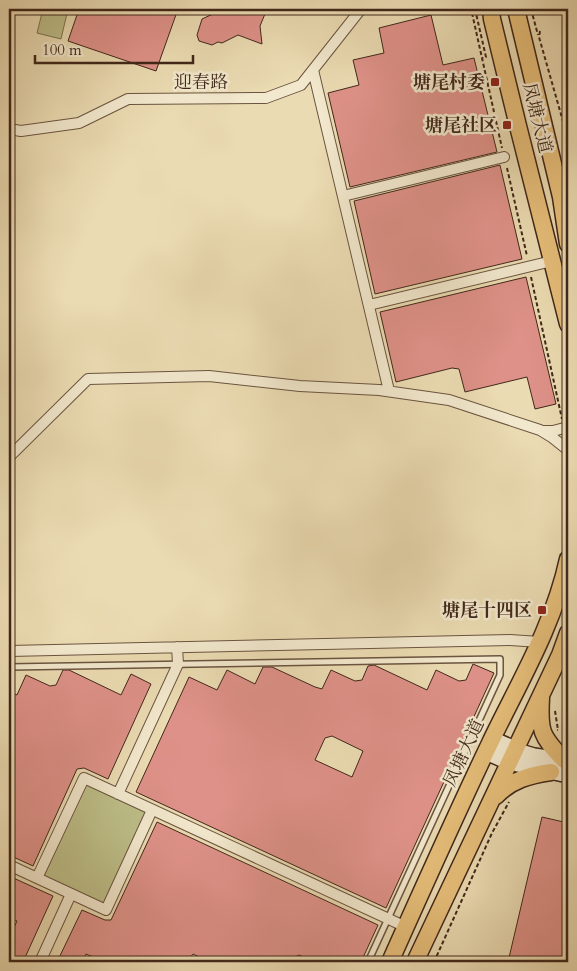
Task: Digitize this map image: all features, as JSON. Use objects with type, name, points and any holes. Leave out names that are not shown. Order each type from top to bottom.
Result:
[{"type":"main road","name":"凤塘大道","points":[[516,9],[561,197],[568,244]]},
{"type":"main road","name":"凤塘大道","points":[[485,12],[518,126],[568,324]]},
{"type":"main road","points":[[518,126],[542,120]]},
{"type":"main road","name":"凤塘大道","points":[[390,962],[489,745],[540,642],[555,606],[568,559]]},
{"type":"main road","points":[[415,962],[560,655],[568,634]]},
{"type":"main road","points":[[541,693],[541,719],[544,736],[567,766]]},
{"type":"main road","points":[[489,803],[503,788],[515,781],[526,776],[551,772]]},
{"type":"street","name":"迎春路","points":[[9,129],[21,131],[79,123],[128,99],[266,98],[301,86],[361,9]]},
{"type":"street","points":[[313,70],[389,391]]},
{"type":"street","points":[[343,196],[504,157]]},
{"type":"street","points":[[368,305],[552,261]]},
{"type":"street","points":[[9,457],[88,379],[209,376],[300,386],[389,391],[449,400],[540,430],[568,450]]},
{"type":"street","points":[[540,430],[553,431],[566,428]]},
{"type":"street","points":[[9,650],[510,640],[540,642]]},
{"type":"street","points":[[118,794],[178,664],[177,647]]},
{"type":"street","points":[[489,745],[551,772],[567,766]]},
{"type":"street","points":[[512,756],[534,756],[567,766]]},
{"type":"street","points":[[37,878],[84,778],[406,927]]},
{"type":"street","points":[[9,865],[106,910],[152,810]]},
{"type":"street","points":[[40,962],[71,894]]},
{"type":"lane","points":[[9,667],[500,659],[500,675],[368,962]]},
{"type":"path","points":[[475,9],[486,57],[482,58]]},
{"type":"path","points":[[531,9],[568,139]]},
{"type":"path","points":[[485,12],[482,58],[566,428]]},
{"type":"path","points":[[538,37],[540,31]]},
{"type":"path","points":[[553,732],[558,730],[554,708]]},
{"type":"path","points":[[434,962],[492,833]]},
{"type":"green space","points":[[43,9],[68,9],[61,39],[37,33]]},
{"type":"green space","points":[[86,784],[146,812],[104,904],[44,876]]},
{"type":"building","points":[[79,9],[178,9],[156,71],[68,41]]},
{"type":"building","points":[[217,9],[267,9],[260,26],[262,44],[238,35],[222,43],[218,42],[212,45],[199,41],[197,35],[202,19],[215,13]]},
{"type":"building","points":[[431,15],[443,65],[474,58],[497,152],[350,187],[328,93],[359,85],[353,60],[384,53],[379,28]]},
{"type":"building","points":[[500,165],[522,259],[375,294],[354,201]]},
{"type":"building","points":[[526,277],[556,404],[535,409],[527,377],[465,392],[459,369],[452,368],[396,382],[380,312]]},
{"type":"building","points":[[473,664],[494,673],[386,908],[136,792],[189,677],[217,690],[227,670],[255,684],[263,667],[272,667],[322,689],[331,670],[355,681],[362,680],[368,666],[374,665],[427,690],[436,670],[459,681],[466,680]],"holes":[[[332,736],[363,751],[352,777],[315,760],[325,738]]]},
{"type":"building","points":[[63,670],[69,670],[121,695],[131,674],[151,684],[108,779],[84,768],[77,769],[33,866],[9,855],[9,691],[17,695],[26,675],[50,686],[56,685]]},
{"type":"building","points":[[542,817],[568,823],[568,962],[508,962]]},
{"type":"building","points":[[157,822],[378,925],[361,962],[315,962],[299,955],[293,958],[291,962],[210,962],[193,954],[187,962],[105,962],[86,954],[82,962],[57,962],[82,910],[105,920],[111,920]]},
{"type":"building","points":[[9,876],[53,896],[23,962],[9,962],[9,938],[17,921],[9,917]]},
{"type":"place","name":"塘尾村委","points":[[495,82]]},
{"type":"place","name":"塘尾社区","points":[[507,125]]},
{"type":"place","name":"塘尾十四区","points":[[542,610]]}]
